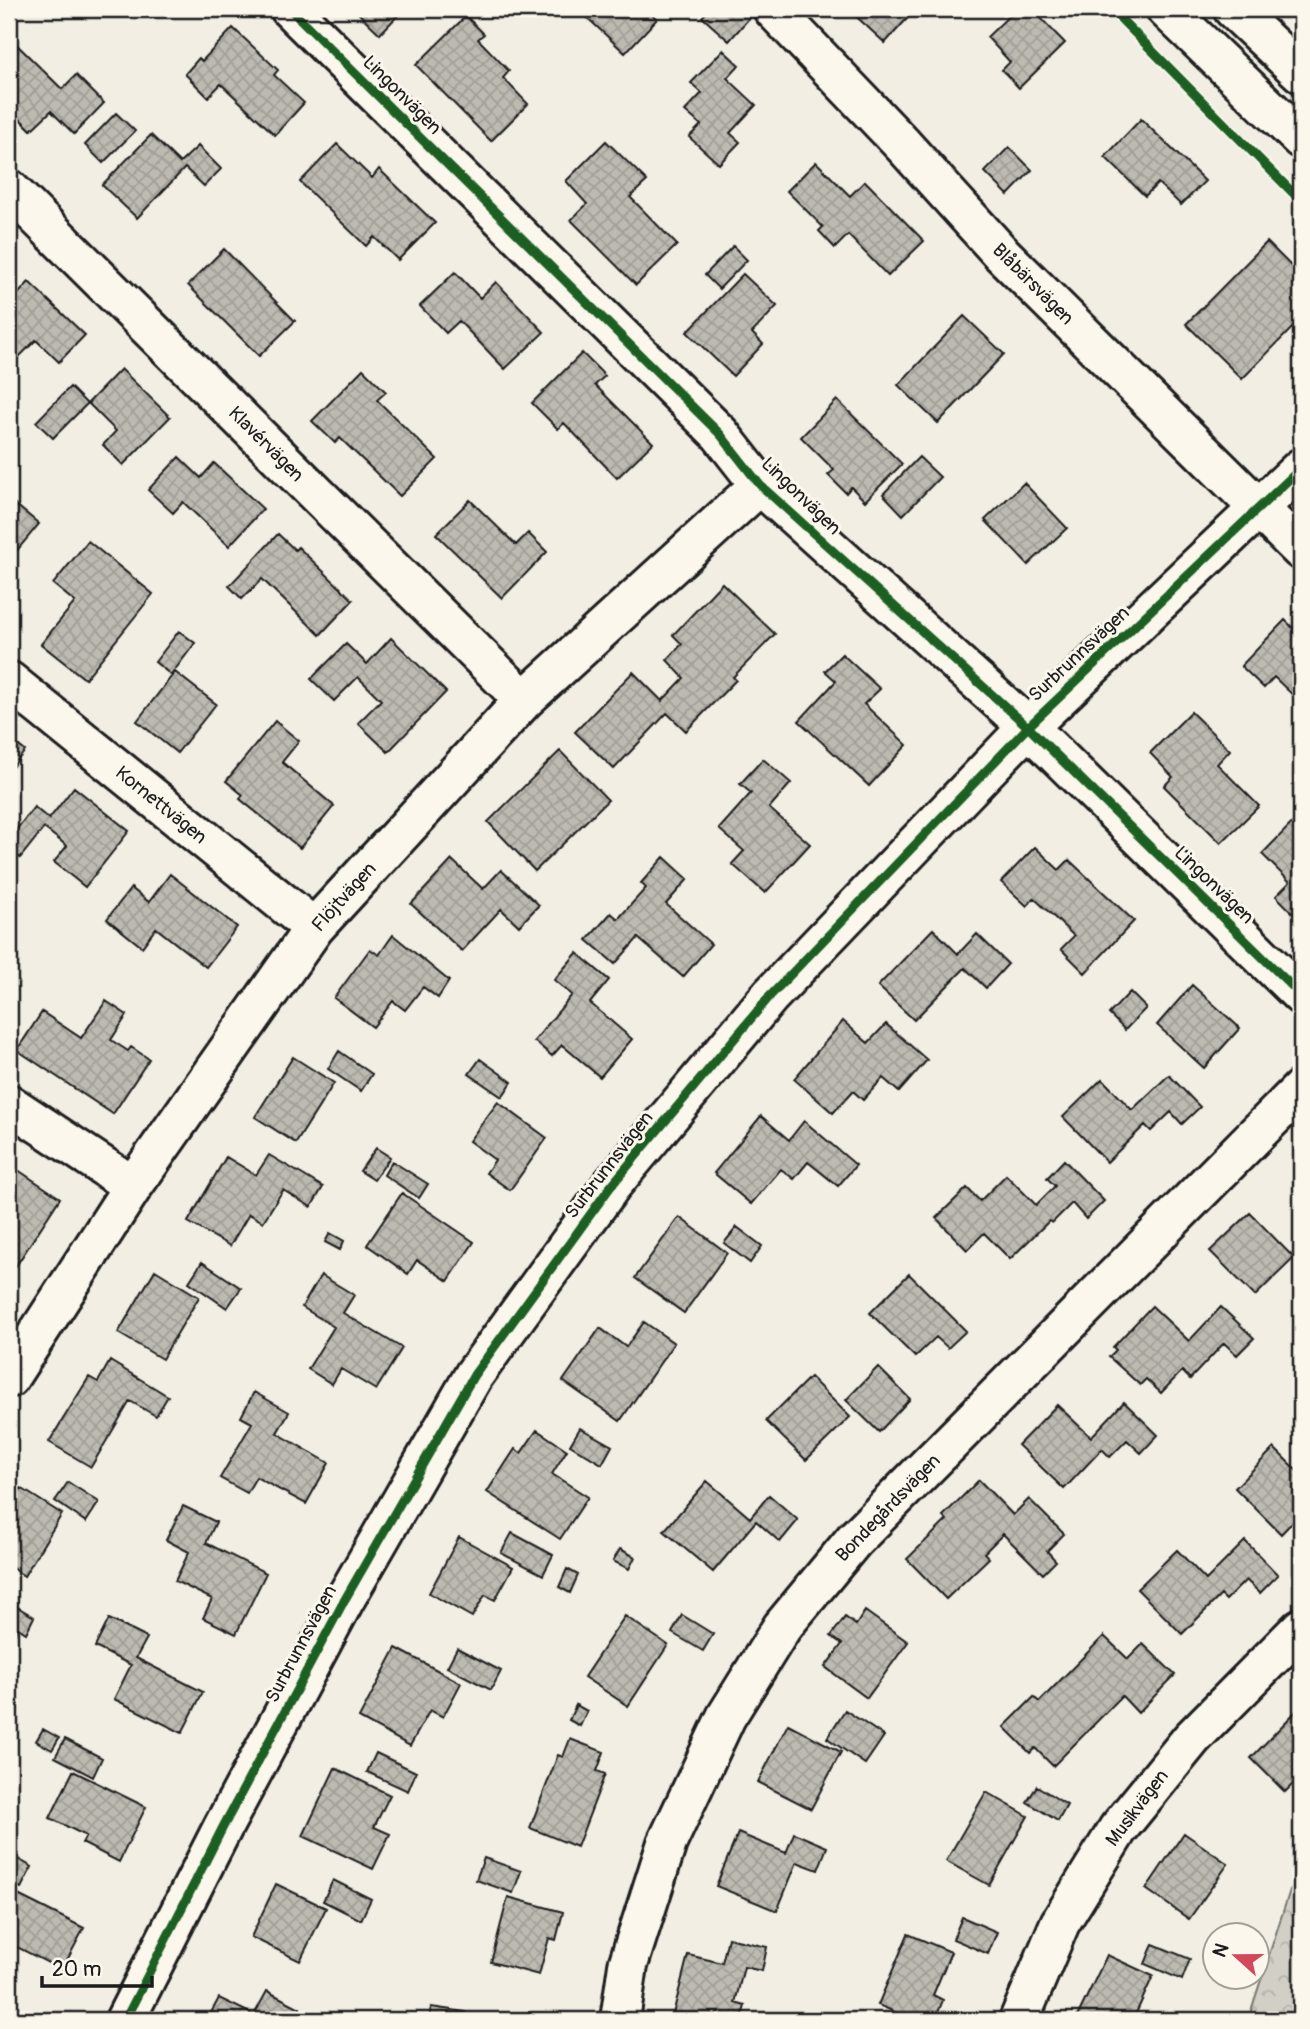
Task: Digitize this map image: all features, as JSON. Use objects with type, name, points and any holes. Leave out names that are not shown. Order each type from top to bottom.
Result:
[{"type":"street","name":"Lingonvägen","points":[[290,9],[720,434],[760,485],[1028,727],[1301,995]]},
{"type":"street","name":"Blåbärsvägen","points":[[773,9],[903,145],[1001,253],[1301,550]]},
{"type":"street","points":[[1166,9],[1301,139]]},
{"type":"street","points":[[1233,9],[1301,73]]},
{"type":"street","name":"Klavérvägen","points":[[9,189],[524,700]]},
{"type":"street","name":"Surbrunnsvägen","points":[[125,2020],[223,1827],[338,1613],[474,1376],[611,1186],[770,996],[1028,727],[1301,468]]},
{"type":"street","name":"Flöjtvägen","points":[[9,1378],[133,1186],[314,929],[524,700],[760,485]]},
{"type":"street","name":"Kornettvägen","points":[[9,681],[314,929]]},
{"type":"street","name":"Bondegårdsvägen","points":[[620,2020],[628,1965],[667,1843],[726,1717],[782,1627],[854,1541],[1301,1089]]},
{"type":"street","points":[[9,1104],[133,1186]]},
{"type":"street","name":"Musikvägen","points":[[1019,2020],[1060,1923],[1118,1829],[1192,1738],[1301,1628]]},
{"type":"green space","points":[[1301,1879],[1301,2020],[1248,2020],[1258,1990],[1272,1990],[1272,1946],[1290,1890]]},
{"type":"building","points":[[142,9],[160,9],[151,18]]},
{"type":"building","points":[[354,9],[404,9],[380,34]]},
{"type":"building","points":[[578,9],[646,9],[657,19],[625,53]]},
{"type":"building","points":[[710,9],[741,9],[750,17],[729,41],[702,17]]},
{"type":"building","points":[[848,9],[916,9],[885,43]]},
{"type":"building","points":[[1016,9],[1032,9],[1065,43],[1019,88],[1002,70],[1010,62],[987,37]]},
{"type":"building","points":[[466,16],[484,34],[478,39],[509,71],[503,78],[528,104],[491,141],[416,65]]},
{"type":"building","points":[[233,28],[278,70],[274,75],[304,103],[275,135],[221,84],[208,97],[185,74],[199,58],[202,61]]},
{"type":"building","points":[[9,37],[62,89],[76,75],[104,103],[74,134],[51,111],[31,130],[9,108]]},
{"type":"building","points":[[723,50],[739,65],[727,78],[756,105],[730,133],[740,142],[719,164],[689,137],[701,125],[685,111],[702,93],[691,83]]},
{"type":"building","points":[[116,113],[135,131],[103,163],[85,145]]},
{"type":"building","points":[[1141,119],[1205,181],[1181,205],[1158,183],[1145,196],[1105,157]]},
{"type":"building","points":[[151,135],[180,163],[198,146],[221,169],[204,186],[185,168],[137,218],[102,185]]},
{"type":"building","points":[[606,141],[647,181],[630,197],[677,245],[636,285],[571,220],[587,204],[566,181]]},
{"type":"building","points":[[337,144],[372,178],[379,169],[435,223],[398,260],[374,237],[366,246],[300,182]]},
{"type":"building","points":[[1009,147],[1032,170],[1008,195],[985,172]]},
{"type":"building","points":[[816,162],[850,196],[865,181],[924,241],[888,276],[848,235],[835,248],[819,231],[823,227],[787,191]]},
{"type":"building","points":[[1267,242],[1301,276],[1301,319],[1242,379],[1186,324]]},
{"type":"building","points":[[733,246],[747,260],[719,289],[705,275]]},
{"type":"building","points":[[224,249],[295,321],[259,356],[188,285]]},
{"type":"building","points":[[455,272],[480,298],[496,282],[544,332],[505,369],[459,321],[446,333],[420,306]]},
{"type":"building","points":[[743,274],[777,306],[752,333],[763,344],[733,376],[687,332]]},
{"type":"building","points":[[29,282],[85,335],[59,362],[36,340],[17,359],[9,352],[9,304]]},
{"type":"building","points":[[964,316],[1004,354],[938,423],[898,385]]},
{"type":"building","points":[[582,353],[605,376],[595,385],[653,443],[617,478],[564,423],[558,429],[532,403]]},
{"type":"building","points":[[121,369],[170,417],[123,465],[103,445],[116,431],[88,403]]},
{"type":"building","points":[[363,369],[386,392],[377,400],[437,459],[400,496],[340,438],[335,443],[312,421]]},
{"type":"building","points":[[70,387],[87,404],[53,438],[36,422]]},
{"type":"building","points":[[837,400],[902,464],[865,501],[851,487],[846,493],[828,475],[834,470],[801,437]]},
{"type":"building","points":[[179,457],[201,478],[214,463],[263,509],[229,546],[183,502],[173,513],[148,490]]},
{"type":"building","points":[[919,457],[940,477],[903,515],[883,494]]},
{"type":"building","points":[[1024,483],[1067,528],[1028,565],[985,520]]},
{"type":"building","points":[[9,499],[39,524],[9,560]]},
{"type":"building","points":[[470,500],[516,545],[528,533],[547,552],[502,598],[436,534]]},
{"type":"building","points":[[278,534],[295,550],[298,547],[353,600],[320,635],[262,579],[242,599],[229,586]]},
{"type":"building","points":[[88,541],[153,594],[85,679],[41,644],[75,602],[53,584]]},
{"type":"building","points":[[722,583],[775,634],[733,677],[736,680],[686,731],[667,713],[614,769],[575,732],[633,672],[662,701],[684,678],[667,660],[682,644],[673,635]]},
{"type":"building","points":[[1285,620],[1301,636],[1301,703],[1274,677],[1264,688],[1241,666]]},
{"type":"building","points":[[179,631],[195,643],[171,675],[155,662]]},
{"type":"building","points":[[391,638],[446,692],[388,752],[358,723],[381,700],[358,677],[334,701],[311,679],[346,644],[367,664]]},
{"type":"building","points":[[842,654],[880,689],[864,704],[907,745],[869,786],[799,721],[836,681],[825,671]]},
{"type":"building","points":[[175,672],[216,704],[177,753],[137,721]]},
{"type":"building","points":[[1191,712],[1230,750],[1217,764],[1259,806],[1221,843],[1164,786],[1173,777],[1150,753]]},
{"type":"building","points":[[275,721],[299,741],[282,762],[334,806],[300,848],[240,799],[243,795],[226,781]]},
{"type":"building","points":[[9,738],[25,751],[9,771]]},
{"type":"building","points":[[560,751],[608,800],[535,871],[488,822]]},
{"type":"building","points":[[763,759],[791,783],[769,808],[810,844],[765,893],[732,864],[744,851],[719,829],[751,793],[740,784]]},
{"type":"building","points":[[74,787],[129,831],[85,887],[54,862],[67,846],[44,828],[20,858],[9,848],[9,839],[34,807],[49,819]]},
{"type":"building","points":[[1299,816],[1301,921],[1276,896],[1290,882],[1262,854]]},
{"type":"building","points":[[1035,847],[1059,870],[1069,860],[1134,921],[1085,973],[1061,949],[1074,936],[1034,898],[1027,906],[1001,882]]},
{"type":"building","points":[[664,857],[688,879],[666,904],[711,944],[683,977],[638,938],[615,964],[587,940],[611,913],[618,919],[646,888],[641,883]]},
{"type":"building","points":[[452,860],[483,889],[501,870],[539,905],[519,926],[501,909],[462,951],[411,904]]},
{"type":"building","points":[[170,874],[237,927],[206,967],[156,928],[142,947],[107,919],[131,888],[149,902]]},
{"type":"building","points":[[933,929],[958,954],[977,934],[1008,964],[986,988],[965,968],[914,1020],[878,986]]},
{"type":"building","points":[[393,935],[449,981],[438,998],[423,987],[405,1010],[393,1001],[373,1027],[334,998],[370,949],[379,955]]},
{"type":"building","points":[[577,953],[609,980],[590,1003],[632,1039],[600,1077],[562,1045],[552,1056],[534,1041],[572,995],[554,980]]},
{"type":"building","points":[[1192,985],[1240,1028],[1204,1068],[1157,1025]]},
{"type":"building","points":[[1130,992],[1146,1008],[1125,1030],[1109,1014]]},
{"type":"building","points":[[106,1001],[127,1015],[111,1040],[128,1051],[131,1047],[149,1059],[113,1114],[17,1050],[42,1012],[81,1038]]},
{"type":"building","points":[[843,1021],[868,1043],[886,1024],[927,1060],[899,1092],[883,1078],[863,1100],[853,1091],[833,1113],[794,1079]]},
{"type":"building","points":[[339,1051],[372,1074],[361,1091],[328,1069]]},
{"type":"building","points":[[293,1057],[334,1083],[296,1143],[255,1117]]},
{"type":"building","points":[[480,1059],[512,1082],[502,1097],[469,1074]]},
{"type":"building","points":[[1169,1075],[1200,1107],[1182,1124],[1171,1112],[1151,1131],[1145,1125],[1107,1162],[1063,1117],[1102,1079],[1132,1110]]},
{"type":"building","points":[[498,1102],[547,1138],[510,1190],[486,1173],[495,1160],[469,1141]]},
{"type":"building","points":[[761,1116],[789,1140],[804,1121],[856,1165],[838,1186],[808,1162],[794,1179],[781,1169],[751,1204],[714,1173]]},
{"type":"building","points":[[376,1148],[390,1157],[374,1180],[360,1171]]},
{"type":"building","points":[[269,1155],[323,1187],[311,1207],[283,1190],[263,1222],[249,1214],[230,1246],[188,1222],[226,1157],[256,1175]]},
{"type":"building","points":[[1064,1160],[1104,1201],[1086,1219],[1072,1203],[1010,1259],[984,1233],[967,1250],[936,1218],[967,1188],[980,1201],[1006,1175],[1036,1205],[1055,1186],[1047,1178]]},
{"type":"building","points":[[392,1161],[428,1184],[419,1198],[384,1175]]},
{"type":"building","points":[[9,1164],[60,1198],[16,1266],[9,1261]]},
{"type":"building","points":[[402,1193],[474,1242],[448,1281],[417,1260],[408,1274],[367,1245]]},
{"type":"building","points":[[1250,1213],[1294,1258],[1255,1296],[1210,1251]]},
{"type":"building","points":[[679,1217],[727,1253],[684,1313],[635,1278]]},
{"type":"building","points":[[737,1227],[762,1246],[750,1263],[724,1243]]},
{"type":"building","points":[[330,1233],[344,1241],[340,1250],[325,1242]]},
{"type":"building","points":[[202,1262],[241,1288],[227,1308],[189,1282]]},
{"type":"building","points":[[155,1270],[199,1297],[162,1359],[118,1333]]},
{"type":"building","points":[[909,1274],[966,1331],[948,1348],[936,1337],[915,1357],[870,1313]]},
{"type":"building","points":[[321,1275],[354,1295],[343,1313],[402,1348],[376,1390],[341,1369],[332,1384],[308,1369],[334,1327],[302,1307]]},
{"type":"building","points":[[1152,1306],[1189,1341],[1221,1307],[1254,1338],[1237,1355],[1224,1343],[1190,1379],[1182,1371],[1161,1393],[1146,1379],[1140,1385],[1109,1357],[1116,1350],[1113,1347]]},
{"type":"building","points":[[644,1322],[674,1343],[620,1421],[563,1381],[600,1328],[626,1347]]},
{"type":"building","points":[[110,1361],[168,1396],[156,1416],[130,1401],[91,1467],[49,1442],[89,1377],[98,1382]]},
{"type":"building","points":[[878,1367],[910,1399],[879,1432],[846,1400]]},
{"type":"building","points":[[810,1377],[850,1417],[806,1460],[766,1421]]},
{"type":"building","points":[[254,1392],[289,1412],[277,1433],[329,1463],[306,1504],[256,1477],[247,1493],[220,1478],[252,1423],[241,1417]]},
{"type":"building","points":[[1124,1402],[1158,1435],[1141,1453],[1127,1440],[1110,1457],[1102,1449],[1064,1489],[1018,1445],[1057,1405],[1091,1437]]},
{"type":"building","points":[[580,1428],[612,1446],[602,1464],[570,1445]]},
{"type":"building","points":[[537,1430],[567,1450],[552,1474],[588,1497],[560,1539],[487,1492],[515,1449],[521,1453]]},
{"type":"building","points":[[1274,1448],[1301,1475],[1301,1513],[1281,1534],[1235,1488]]},
{"type":"building","points":[[979,1480],[1013,1515],[1029,1499],[1064,1534],[1047,1551],[1056,1561],[1043,1574],[1003,1534],[984,1553],[989,1558],[946,1599],[907,1559],[947,1520],[943,1516]]},
{"type":"building","points":[[707,1481],[750,1518],[769,1495],[798,1520],[780,1542],[756,1521],[713,1572],[664,1531]]},
{"type":"building","points":[[68,1482],[99,1502],[86,1522],[55,1501]]},
{"type":"building","points":[[21,1488],[62,1514],[24,1576],[9,1566],[9,1507]]},
{"type":"building","points":[[183,1506],[216,1522],[206,1543],[266,1573],[236,1634],[203,1618],[212,1599],[175,1581],[189,1552],[166,1540]]},
{"type":"building","points":[[512,1533],[553,1555],[543,1575],[501,1553]]},
{"type":"building","points":[[459,1537],[513,1567],[495,1600],[485,1595],[472,1617],[429,1593]]},
{"type":"building","points":[[1245,1541],[1278,1575],[1260,1593],[1246,1580],[1226,1600],[1221,1595],[1182,1634],[1137,1589],[1177,1550],[1206,1580]]},
{"type":"building","points":[[620,1549],[635,1557],[629,1569],[613,1561]]},
{"type":"building","points":[[567,1569],[578,1575],[570,1593],[559,1587]]},
{"type":"building","points":[[9,1602],[34,1617],[26,1633],[18,1628],[9,1644]]},
{"type":"building","points":[[865,1611],[908,1642],[867,1698],[825,1667],[842,1644],[831,1636],[845,1617],[856,1625]]},
{"type":"building","points":[[682,1615],[713,1634],[703,1651],[672,1633]]},
{"type":"building","points":[[625,1616],[668,1645],[628,1706],[584,1677]]},
{"type":"building","points":[[109,1619],[147,1638],[136,1658],[203,1692],[182,1733],[114,1699],[131,1665],[95,1647]]},
{"type":"building","points":[[1104,1636],[1128,1659],[1143,1644],[1175,1675],[1138,1713],[1122,1696],[1053,1766],[1035,1748],[1030,1753],[1004,1727],[1034,1697],[1039,1702]]},
{"type":"building","points":[[396,1648],[461,1683],[443,1717],[430,1710],[410,1746],[359,1718]]},
{"type":"building","points":[[457,1648],[501,1671],[491,1690],[447,1667]]},
{"type":"building","points":[[576,1705],[587,1711],[580,1726],[569,1720]]},
{"type":"building","points":[[1301,1706],[1301,1776],[1285,1792],[1251,1758]]},
{"type":"building","points":[[845,1710],[884,1736],[865,1764],[827,1738]]},
{"type":"building","points":[[788,1724],[841,1752],[811,1809],[758,1782]]},
{"type":"building","points":[[43,1729],[59,1738],[52,1750],[36,1741]]},
{"type":"building","points":[[65,1739],[102,1758],[93,1777],[55,1757]]},
{"type":"building","points":[[570,1739],[604,1752],[597,1771],[605,1774],[577,1847],[530,1828],[558,1755],[563,1757]]},
{"type":"building","points":[[376,1753],[416,1772],[408,1791],[367,1772]]},
{"type":"building","points":[[335,1768],[390,1795],[374,1827],[390,1834],[373,1869],[303,1836]]},
{"type":"building","points":[[73,1771],[146,1807],[119,1862],[82,1843],[86,1836],[50,1818]]},
{"type":"building","points":[[1037,1786],[1067,1805],[1058,1821],[1027,1802]]},
{"type":"building","points":[[986,1792],[1028,1816],[989,1885],[946,1861]]},
{"type":"building","points":[[738,1833],[786,1853],[794,1833],[827,1847],[818,1870],[797,1862],[777,1911],[716,1886]]},
{"type":"building","points":[[1184,1833],[1228,1864],[1189,1919],[1146,1889]]},
{"type":"building","points":[[9,1854],[32,1867],[21,1888],[9,1881]]},
{"type":"building","points":[[484,1858],[521,1871],[513,1893],[476,1880]]},
{"type":"building","points":[[333,1880],[371,1899],[361,1920],[323,1901]]},
{"type":"building","points":[[276,1884],[326,1908],[300,1961],[251,1937]]},
{"type":"building","points":[[16,1894],[84,1928],[62,1970],[9,1943],[9,1909]]},
{"type":"building","points":[[508,1897],[563,1912],[556,1940],[549,1938],[539,1975],[491,1962]]},
{"type":"building","points":[[962,1917],[997,1932],[988,1954],[953,1939]]},
{"type":"building","points":[[908,1934],[951,1952],[933,1995],[943,2000],[935,2020],[914,2020],[878,2005]]},
{"type":"building","points":[[728,1938],[767,1947],[762,1971],[744,1967],[735,2003],[745,2006],[741,2020],[672,2018],[688,1955],[722,1963]]},
{"type":"building","points":[[1153,1944],[1190,1959],[1182,1980],[1145,1964]]},
{"type":"building","points":[[1107,1955],[1153,1976],[1133,2020],[1076,2019]]},
{"type":"building","points":[[267,1991],[300,2008],[294,2020],[207,2020],[219,1998],[254,2015]]},
{"type":"building","points":[[431,2007],[466,2012],[464,2020],[429,2020]]},
{"type":"cycle path","points":[[290,9],[720,434],[760,485],[1028,727],[1301,995]]},
{"type":"cycle path","points":[[1111,9],[1301,201]]},
{"type":"cycle path","points":[[125,2020],[223,1827],[344,1601],[474,1375],[611,1186],[770,996],[1028,727],[1301,468]]}]
